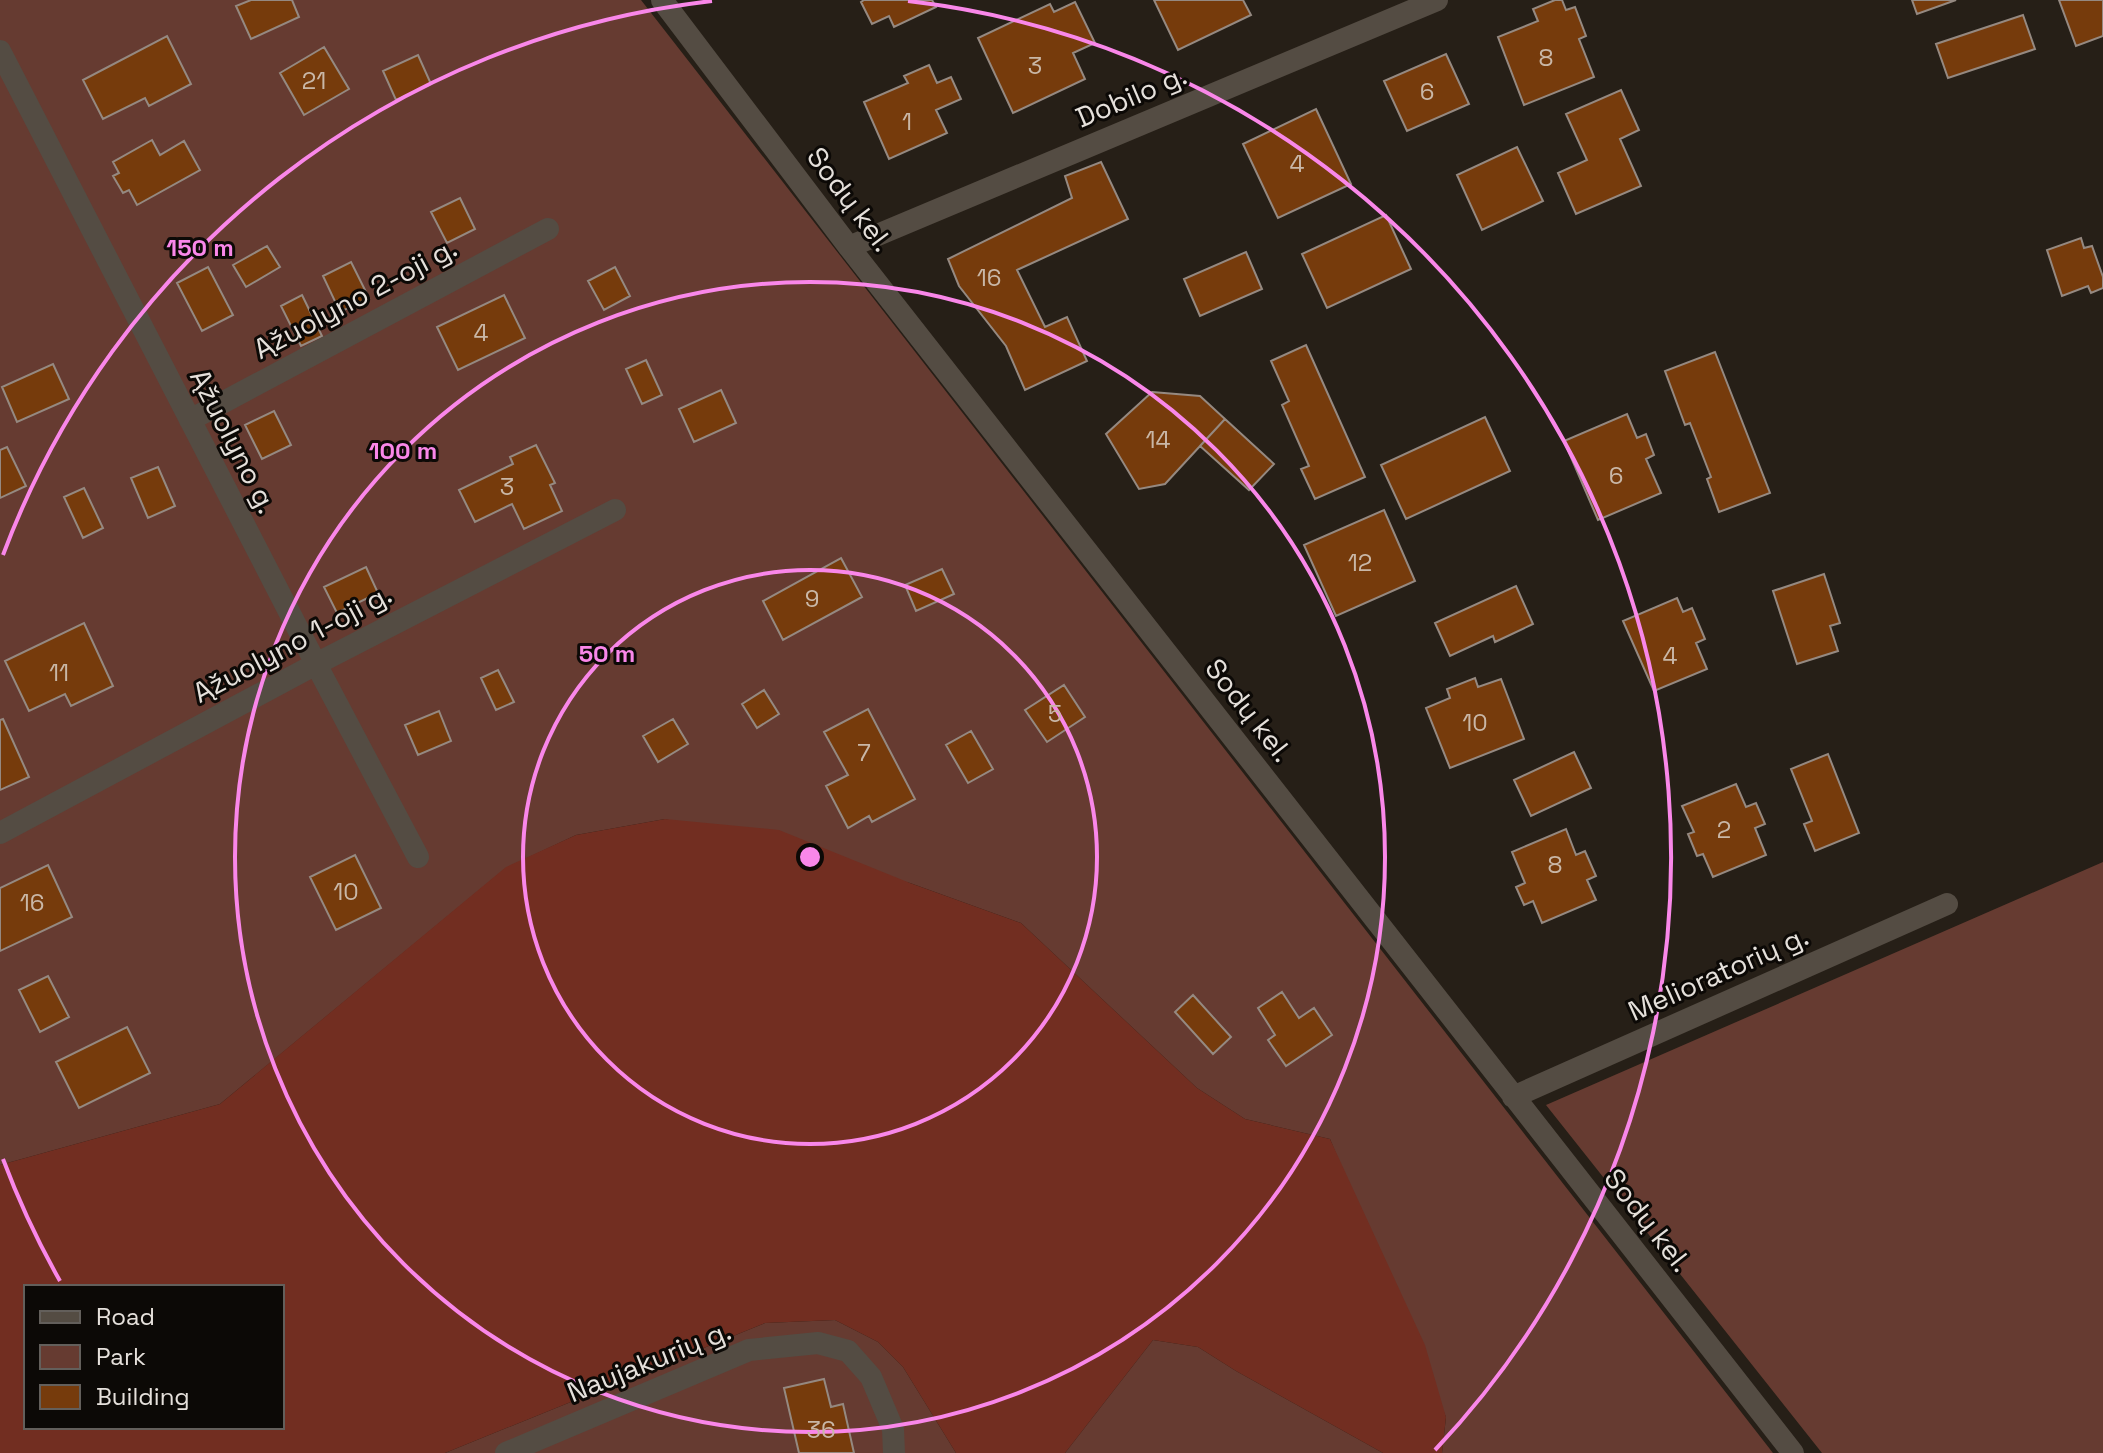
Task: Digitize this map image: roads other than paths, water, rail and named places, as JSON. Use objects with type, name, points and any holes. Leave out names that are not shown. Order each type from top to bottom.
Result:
[{"type":"street","name":"Sodų kel.","points":[[662,0],[849,247],[1793,1453]]},
{"type":"street","name":"Dobilo g.","points":[[849,247],[1437,0]]},
{"type":"street","name":"Ąžuolyno g.","points":[[0,51],[418,857]]},
{"type":"street","name":"Ąžuolyno 2-oji g.","points":[[190,420],[548,229]]},
{"type":"street","name":"Ąžuolyno 1-oji g.","points":[[0,833],[316,664],[615,510]]},
{"type":"street","name":"Melioratorių g.","points":[[1513,1097],[1947,904]]},
{"type":"street","name":"Naujakurių g.","points":[[506,1453],[749,1350],[818,1343],[848,1351],[871,1377],[893,1429],[894,1453]]}]
